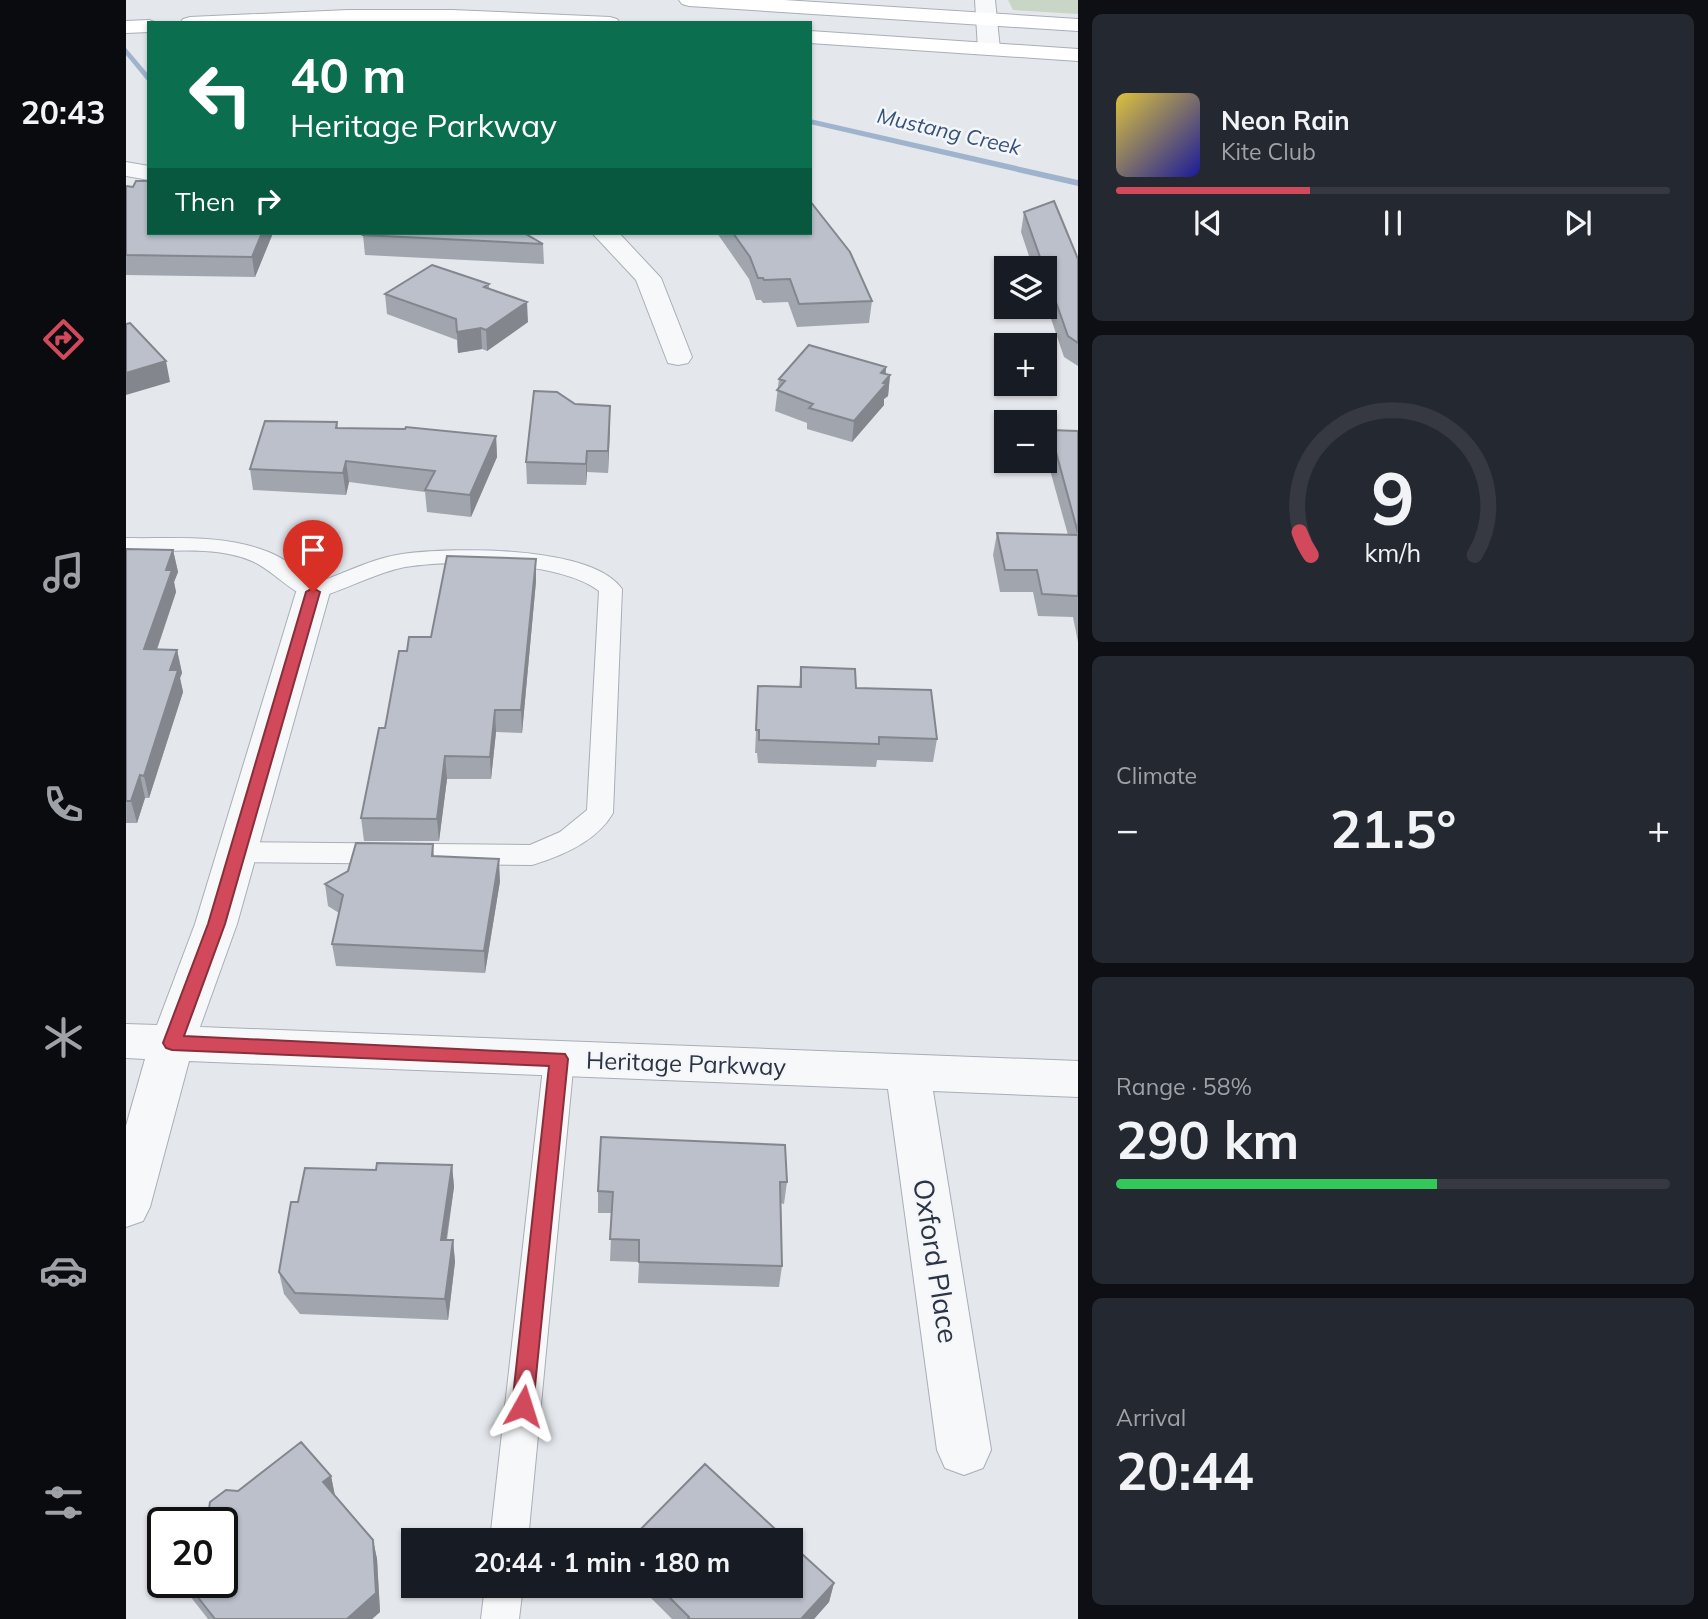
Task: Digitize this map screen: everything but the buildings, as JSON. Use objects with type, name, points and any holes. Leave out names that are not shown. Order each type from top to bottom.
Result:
[{"type":"main road","points":[[688,0],[986,10],[1078,25]]},
{"type":"main road","points":[[236,21],[372,15],[488,16],[575,21]]},
{"type":"main road","points":[[126,27],[147,26]]},
{"type":"main road","points":[[812,37],[1078,55]]},
{"type":"street","points":[[986,10],[989,49]]},
{"type":"street","points":[[126,169],[147,173]]},
{"type":"street","points":[[607,235],[648,278],[678,357]]},
{"type":"street","points":[[126,1208],[172,1043],[216,924],[313,592]]},
{"type":"street","name":"Heritage Parkway","points":[[126,1041],[1078,1079]]},
{"type":"street","name":"Oxford Place","points":[[908,1073],[964,1450]]},
{"type":"lane","points":[[126,545],[209,546],[256,555],[272,562],[313,592],[400,561],[433,558],[508,558],[556,564],[593,575],[611,589],[600,813],[585,830],[560,845],[532,856],[237,852]]},
{"type":"lane","points":[[510,1528],[559,1059]]},
{"type":"lane","points":[[500,1619],[503,1598]]},
{"type":"green space","points":[[1008,0],[1078,0],[1078,14],[1013,10]]},
{"type":"waterway","name":"Mustang Creek","points":[[126,50],[147,78]]},
{"type":"waterway","name":"Mustang Creek","points":[[812,121],[1078,183]]},
{"type":"route","points":[[313,592],[216,924],[172,1043],[559,1059],[523,1406]]}]
